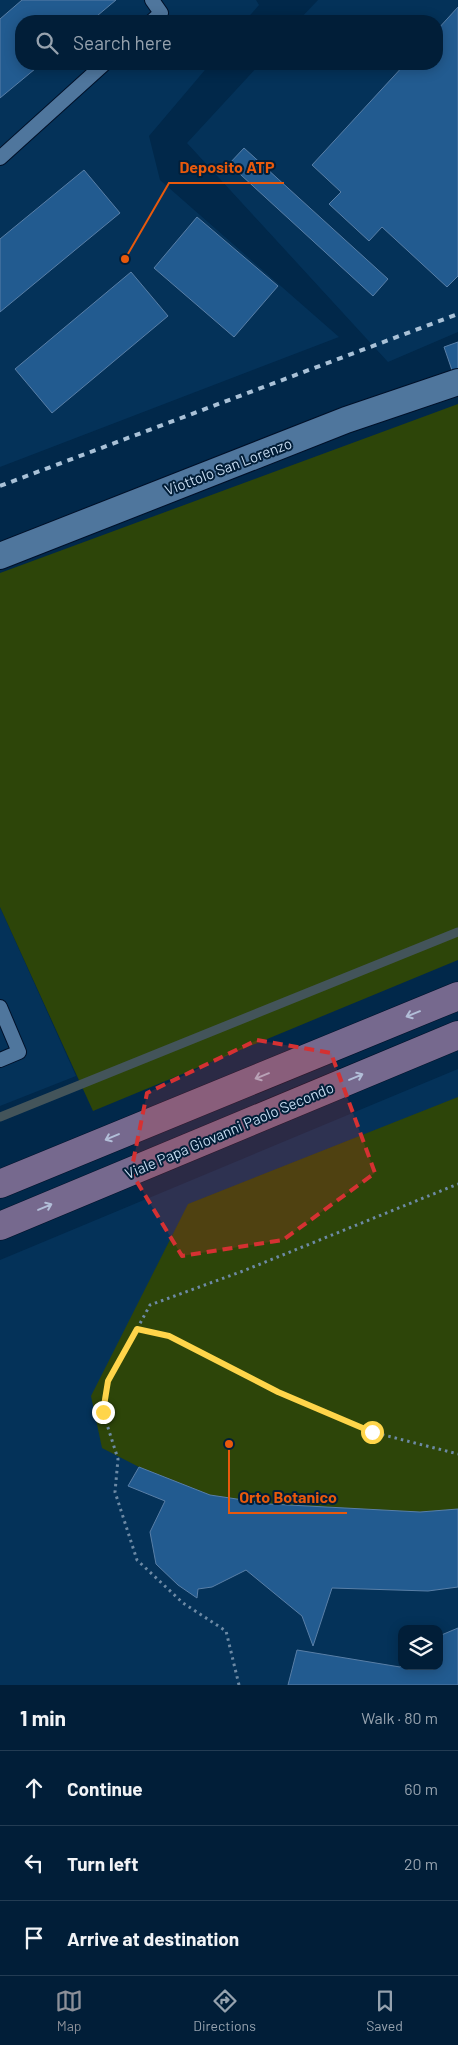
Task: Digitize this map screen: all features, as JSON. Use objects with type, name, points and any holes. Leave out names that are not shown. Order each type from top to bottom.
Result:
[{"type":"main road","points":[[0,1184],[458,996]]},
{"type":"main road","name":"Viale Papa Giovanni Paolo Secondo","points":[[0,1226],[458,1035]]},
{"type":"street","name":"Viottolo San Lorenzo","points":[[0,556],[346,420],[458,382]]},
{"type":"lane","points":[[152,0],[161,13],[159,15]]},
{"type":"lane","points":[[0,158],[97,70]]},
{"type":"lane","points":[[0,1007],[19,1052],[0,1060]]},
{"type":"path","points":[[239,1685],[226,1631],[183,1603],[136,1560],[115,1492],[118,1459],[103,1412],[108,1381],[150,1305],[243,1271],[458,1184]]},
{"type":"path","points":[[137,1329],[169,1336],[278,1392],[372,1432],[458,1454]]},
{"type":"highlighted area","points":[[257,1040],[331,1053],[375,1173],[283,1240],[182,1256],[131,1172],[147,1093]]},
{"type":"shaded area","points":[[0,0],[256,0],[259,5],[250,15],[15,15],[15,70],[205,70],[149,136],[160,180],[339,337],[0,467]]},
{"type":"shaded area","points":[[318,0],[458,0],[458,332],[388,362],[187,143],[254,70],[443,70],[443,15],[304,15]]},
{"type":"shaded area","points":[[0,907],[76,1076],[0,1106]]},
{"type":"shaded area","points":[[458,1069],[458,1685],[0,1685],[0,1260]]},
{"type":"green space","points":[[458,404],[458,960],[93,1111],[0,907],[0,573]]},
{"type":"green space","points":[[458,1097],[458,1509],[420,1512],[270,1504],[210,1495],[139,1467],[102,1448],[91,1396],[188,1204]]},
{"type":"building","points":[[22,0],[116,0],[98,15],[15,15],[15,70],[34,70],[0,98],[0,19]]},
{"type":"building","points":[[458,7],[458,276],[447,287],[382,227],[369,241],[329,204],[341,192],[312,165],[399,70],[443,70],[443,23]]},
{"type":"building","points":[[244,148],[388,279],[373,296],[229,164]]},
{"type":"building","points":[[84,170],[120,213],[0,312],[0,239]]},
{"type":"building","points":[[197,217],[278,286],[234,337],[154,268]]},
{"type":"building","points":[[131,272],[168,316],[52,413],[15,369]]},
{"type":"building","points":[[458,342],[458,378],[455,379],[444,347]]},
{"type":"building","points":[[139,1467],[210,1495],[270,1504],[420,1512],[458,1509],[458,1587],[428,1591],[332,1588],[313,1646],[302,1616],[246,1570],[212,1587],[198,1589],[197,1598],[178,1585],[156,1564],[150,1532],[165,1501],[128,1486]]},
{"type":"building","points":[[458,1628],[458,1685],[288,1685],[297,1650],[398,1667],[398,1670],[443,1670],[443,1634]]},
{"type":"waterway","points":[[0,1117],[458,932]]},
{"type":"railway","points":[[0,486],[458,314]]},
{"type":"place","name":"Deposito ATP","points":[[125,259]]},
{"type":"place","name":"Orto Botanico","points":[[229,1444]]},
{"type":"route","points":[[103,1412],[108,1381],[137,1329],[169,1336],[278,1392],[372,1432]]}]
